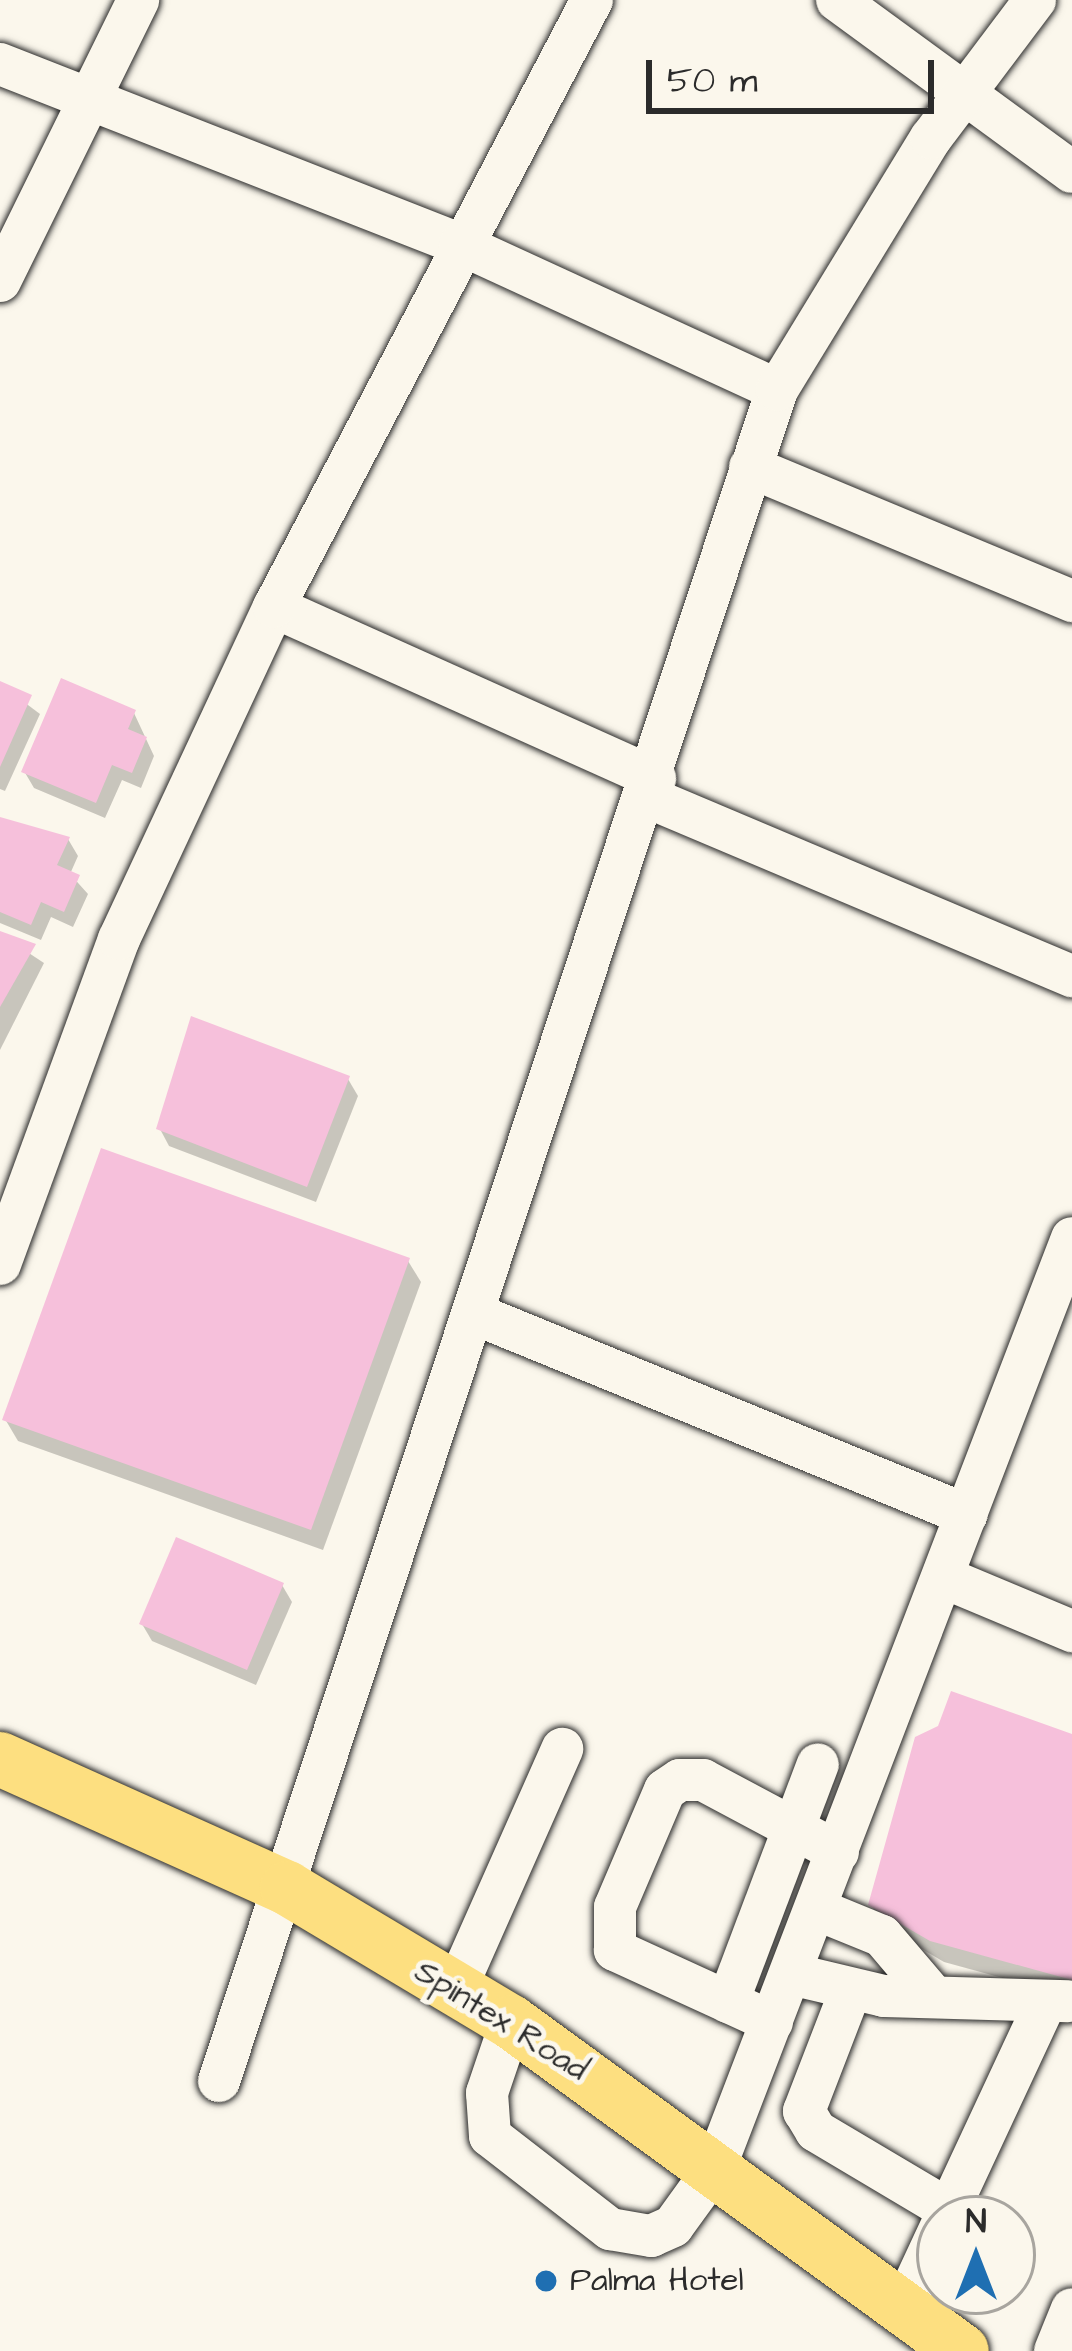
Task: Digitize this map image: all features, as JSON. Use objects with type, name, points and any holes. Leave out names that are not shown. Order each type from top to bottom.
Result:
[{"type":"main road","name":"Spintex Road","points":[[0,1759],[287,1888],[511,2022],[962,2351]]},
{"type":"street","points":[[0,281],[138,0]]},
{"type":"street","points":[[0,1264],[110,959],[274,607],[460,244],[592,0]]},
{"type":"street","points":[[838,0],[1072,172]]},
{"type":"street","points":[[219,2081],[653,788],[777,390],[963,94],[1035,0]]},
{"type":"street","points":[[0,64],[460,244],[777,390]]},
{"type":"street","points":[[750,467],[1072,602]]},
{"type":"street","points":[[274,607],[653,788],[1072,976]]},
{"type":"street","points":[[511,2022],[487,2093],[490,2136],[610,2229],[651,2236],[673,2226],[716,2168],[1072,1238]]},
{"type":"street","points":[[475,1314],[967,1515]]},
{"type":"street","points":[[945,1578],[1072,1631]]},
{"type":"street","points":[[455,1991],[562,1749]]},
{"type":"street","points":[[728,2002],[818,1764]]},
{"type":"street","points":[[772,2022],[615,1950],[615,1907],[665,1790],[680,1780],[703,1780],[838,1852]]},
{"type":"street","points":[[816,1909],[902,1950],[928,1990]]},
{"type":"street","points":[[791,1974],[850,1992],[928,1990],[1059,2001],[951,2195]]},
{"type":"street","points":[[850,1992],[804,2111],[816,2131],[924,2195]]},
{"type":"street","points":[[904,2306],[916,2276]]},
{"type":"street","points":[[1055,2351],[1072,2309]]},
{"type":"building","points":[[61,678],[136,710],[128,729],[147,737],[132,773],[112,765],[96,803],[21,772]]},
{"type":"building","points":[[0,681],[32,695],[0,767]]},
{"type":"building","points":[[0,817],[70,837],[57,865],[80,875],[64,912],[41,902],[31,925],[0,912]]},
{"type":"building","points":[[0,931],[36,944],[0,1007]]},
{"type":"building","points":[[191,1016],[350,1076],[307,1187],[156,1129]]},
{"type":"building","points":[[101,1148],[410,1258],[311,1530],[2,1420]]},
{"type":"building","points":[[176,1537],[284,1583],[247,1670],[139,1624]]},
{"type":"building","points":[[951,1691],[1072,1734],[1072,1980],[930,1941],[868,1905],[915,1737],[938,1726]]},
{"type":"place","name":"Palma Hotel","points":[[546,2281]]}]
